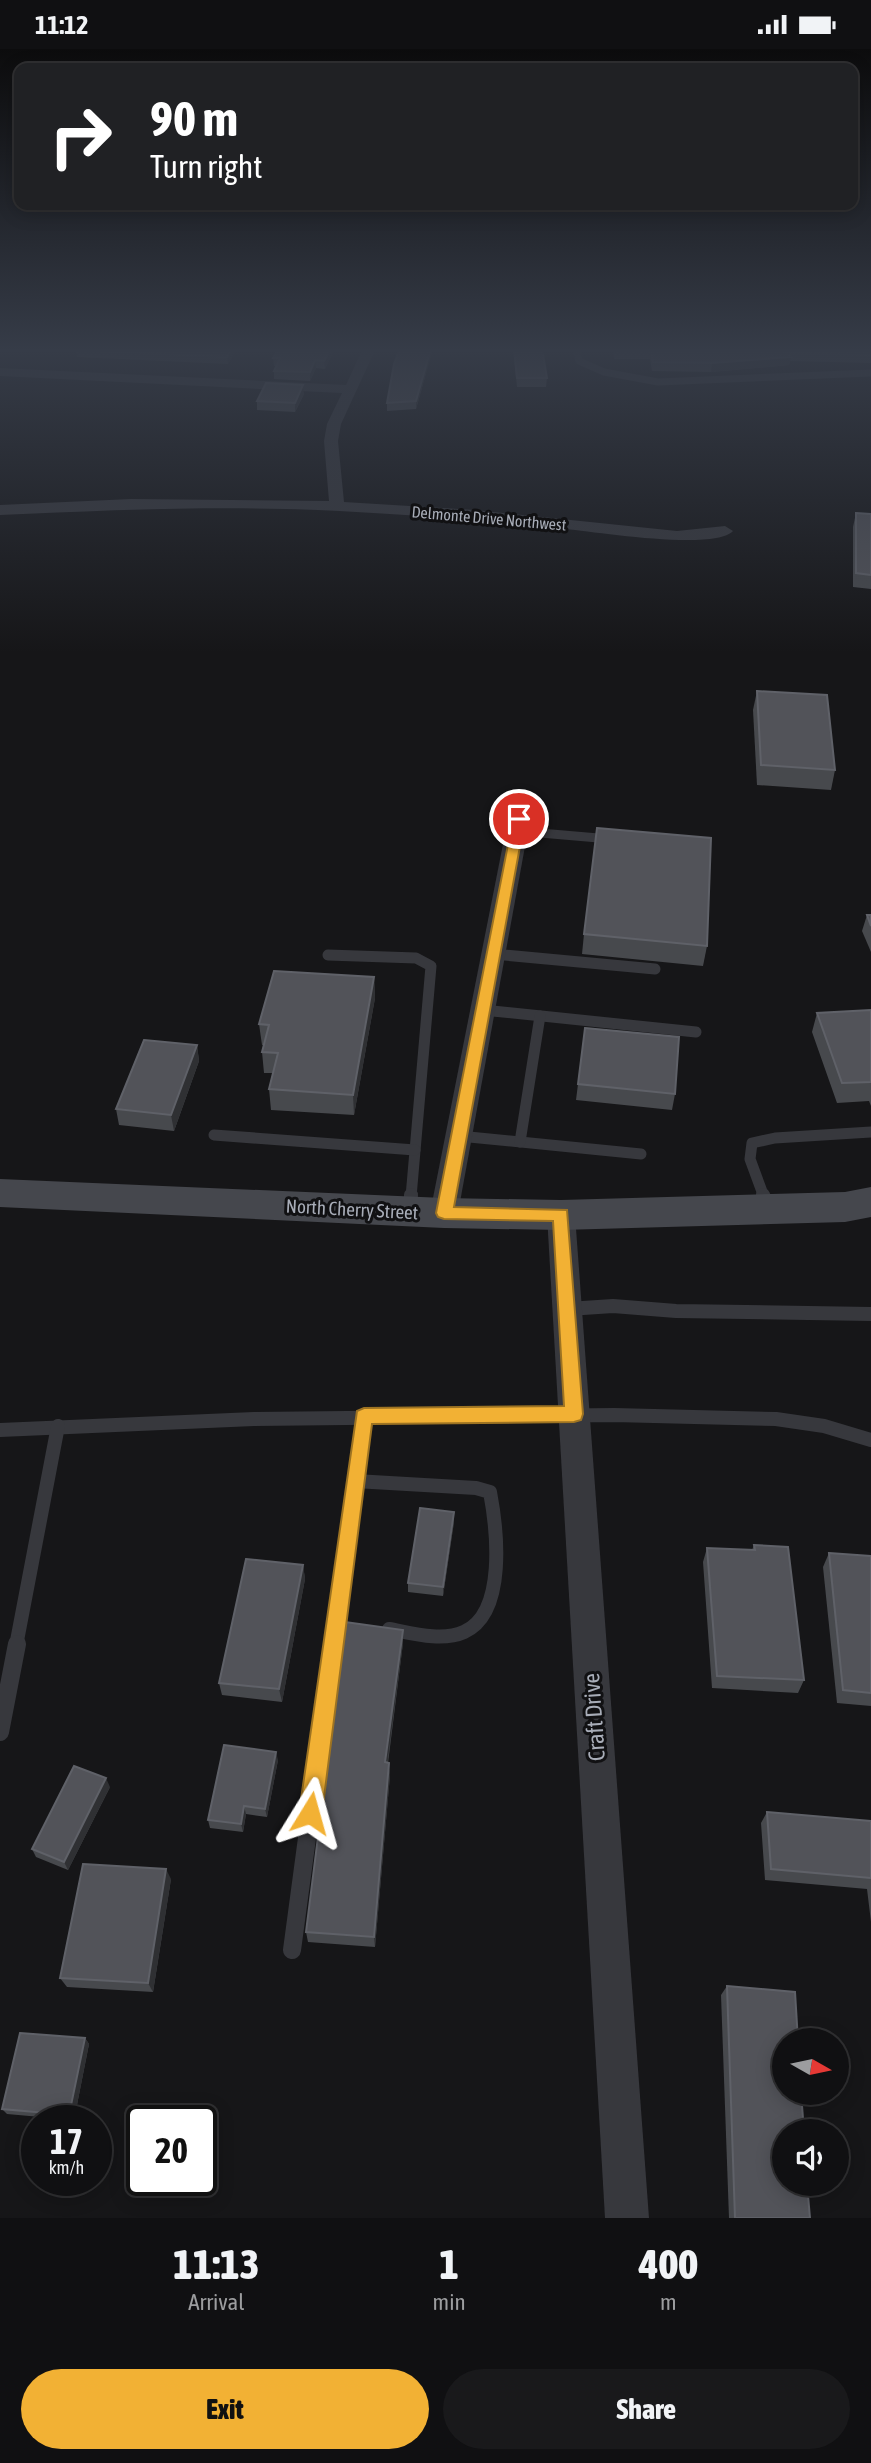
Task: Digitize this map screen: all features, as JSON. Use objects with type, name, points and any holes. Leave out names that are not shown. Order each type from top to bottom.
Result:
[{"type":"main road","name":"North Cherry Street","points":[[0,1193],[427,1212],[561,1215],[768,1207],[845,1207],[871,1202]]},
{"type":"street","points":[[332,449],[337,506]]},
{"type":"street","name":"Delmonte Drive Northwest","points":[[0,510],[131,504],[337,506],[475,515],[677,536],[725,531]]},
{"type":"street","points":[[427,1212],[459,1136],[518,825]]},
{"type":"street","name":"Craft Drive","points":[[561,1215],[627,2218]]},
{"type":"lane","points":[[518,825],[620,840]]},
{"type":"lane","points":[[493,954],[655,969]]},
{"type":"lane","points":[[328,955],[416,958],[430,966],[415,1150],[427,1212]]},
{"type":"lane","points":[[483,1010],[696,1032]]},
{"type":"lane","points":[[520,1142],[540,1016]]},
{"type":"lane","points":[[768,1207],[750,1159],[752,1143],[775,1138],[871,1132]]},
{"type":"lane","points":[[214,1135],[415,1150]]},
{"type":"lane","points":[[459,1136],[641,1154]]},
{"type":"lane","points":[[567,1309],[612,1306],[677,1311],[871,1314]]},
{"type":"lane","points":[[0,1430],[230,1418],[574,1414],[759,1417],[819,1425],[871,1440]]},
{"type":"lane","points":[[292,1950],[343,1622],[355,1481],[364,1416]]},
{"type":"lane","points":[[0,1732],[58,1426]]},
{"type":"lane","points":[[355,1481],[460,1485],[490,1492],[498,1545],[484,1616],[467,1631],[450,1636],[377,1627]]},
{"type":"building","points":[[856,513],[871,514],[871,575],[856,573]]},
{"type":"building","points":[[757,691],[827,695],[835,770],[761,765]]},
{"type":"building","points":[[597,828],[711,838],[707,946],[584,934]]},
{"type":"building","points":[[274,971],[374,977],[353,1095],[269,1089],[278,1053],[262,1052],[269,1025],[259,1024]]},
{"type":"building","points":[[871,1010],[871,1082],[842,1083],[817,1013]]},
{"type":"building","points":[[585,1028],[679,1037],[675,1094],[578,1084]]},
{"type":"building","points":[[144,1040],[197,1045],[171,1115],[116,1109]]},
{"type":"building","points":[[420,1508],[454,1512],[443,1587],[408,1583]]},
{"type":"building","points":[[754,1545],[788,1547],[804,1680],[717,1676],[707,1548],[755,1550]]},
{"type":"building","points":[[829,1553],[871,1556],[871,1693],[843,1690]]},
{"type":"building","points":[[246,1559],[303,1565],[279,1689],[219,1683]]},
{"type":"building","points":[[345,1622],[403,1630],[385,1762],[389,1763],[374,1937],[306,1932]]},
{"type":"building","points":[[224,1745],[276,1752],[265,1809],[244,1806],[241,1824],[208,1820]]},
{"type":"building","points":[[74,1766],[106,1778],[64,1862],[32,1849]]},
{"type":"building","points":[[767,1812],[871,1821],[871,1878],[771,1869]]},
{"type":"building","points":[[83,1864],[166,1869],[148,1983],[60,1978]]},
{"type":"building","points":[[727,1986],[795,1992],[797,2028],[772,2028],[772,2105],[802,2105],[803,2119],[772,2119],[772,2196],[808,2196],[810,2218],[735,2218]]},
{"type":"building","points":[[20,2033],[85,2038],[71,2105],[21,2105],[21,2111],[2,2109]]},
{"type":"route","points":[[310,1813],[364,1416],[574,1414],[561,1215],[444,1213],[519,819]]}]
